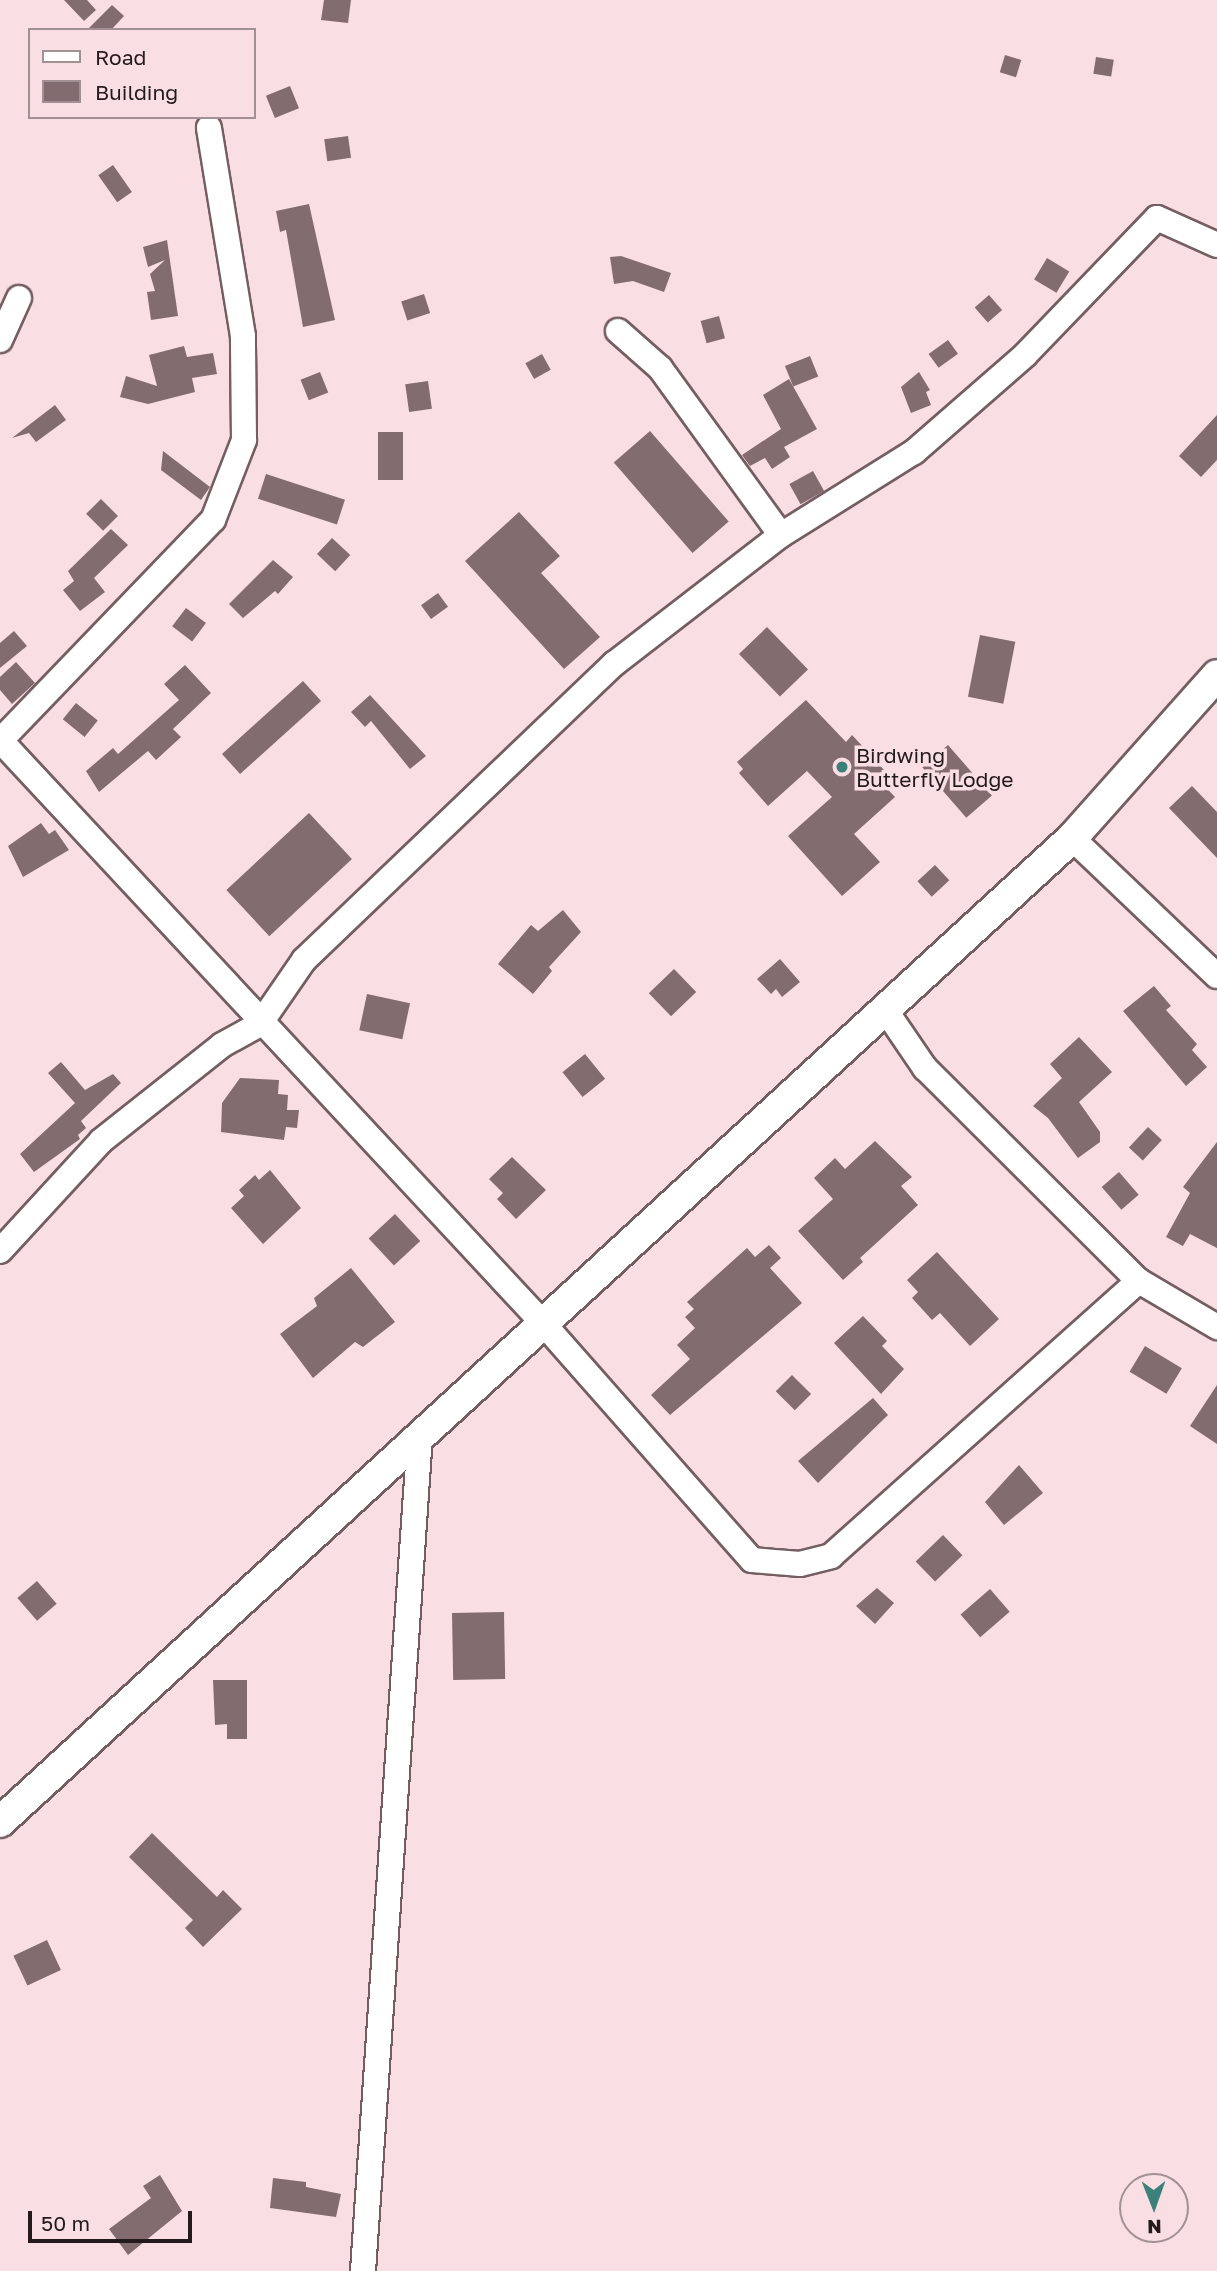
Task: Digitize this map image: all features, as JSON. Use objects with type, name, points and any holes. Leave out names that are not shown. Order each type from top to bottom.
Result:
[{"type":"main road","points":[[1,1819],[1072,838],[1217,675]]},
{"type":"street","points":[[209,128],[243,336],[244,440],[213,520],[0,740],[260,1024],[542,1322],[752,1560],[800,1564],[831,1556],[1139,1280]]},
{"type":"street","points":[[0,1251],[101,1141],[222,1045],[260,1024],[304,960],[604,673],[781,536],[914,452],[1024,355],[1157,218],[1217,245]]},
{"type":"street","points":[[0,341],[19,298]]},
{"type":"street","points":[[618,331],[660,368],[781,536]]},
{"type":"street","points":[[1072,838],[1217,976]]},
{"type":"street","points":[[884,1008],[925,1068],[1139,1280],[1217,1327]]},
{"type":"street","points":[[363,2271],[420,1434]]},
{"type":"building","points":[[64,0],[87,0],[96,10],[84,21]]},
{"type":"building","points":[[324,0],[351,0],[348,23],[321,20]]},
{"type":"building","points":[[112,5],[124,16],[113,28],[89,28]]},
{"type":"building","points":[[1005,55],[1021,60],[1016,77],[1000,72]]},
{"type":"building","points":[[1096,57],[1114,60],[1111,77],[1093,74]]},
{"type":"building","points":[[290,86],[299,108],[275,118],[266,96]]},
{"type":"building","points":[[348,136],[351,158],[327,161],[324,139]]},
{"type":"building","points":[[113,165],[132,192],[117,202],[98,175]]},
{"type":"building","points":[[309,204],[335,320],[303,327],[286,230],[280,232],[276,211]]},
{"type":"building","points":[[167,240],[178,316],[151,320],[147,292],[155,291],[150,274],[165,260],[148,267],[143,247]]},
{"type":"building","points":[[621,256],[671,273],[664,292],[633,281],[614,284],[610,257]]},
{"type":"building","points":[[1047,258],[1069,271],[1056,293],[1034,279]]},
{"type":"building","points":[[424,294],[430,313],[407,320],[401,301]]},
{"type":"building","points":[[989,295],[1002,310],[988,323],[975,307]]},
{"type":"building","points":[[719,316],[725,338],[707,343],[701,321]]},
{"type":"building","points":[[948,340],[958,354],[939,368],[929,354]]},
{"type":"building","points":[[184,346],[187,357],[213,353],[217,374],[192,378],[195,392],[148,404],[120,397],[126,376],[157,386],[149,355]]},
{"type":"building","points":[[542,354],[551,370],[534,379],[525,363]]},
{"type":"building","points":[[810,356],[818,376],[793,387],[785,366]]},
{"type":"building","points":[[320,372],[328,392],[309,400],[301,380]]},
{"type":"building","points":[[919,372],[930,390],[926,392],[931,405],[911,413],[901,387]]},
{"type":"building","points":[[789,379],[817,429],[784,447],[790,457],[772,469],[765,458],[750,466],[742,455],[781,429],[763,395]]},
{"type":"building","points":[[428,381],[432,409],[409,412],[405,384]]},
{"type":"building","points":[[55,405],[66,420],[36,442],[29,433],[12,438]]},
{"type":"building","points":[[1217,415],[1217,460],[1201,477],[1179,456]]},
{"type":"building","points":[[650,431],[729,522],[693,553],[614,462]]},
{"type":"building","points":[[378,432],[403,432],[403,480],[378,480]]},
{"type":"building","points":[[163,451],[210,487],[201,500],[161,470]]},
{"type":"building","points":[[813,471],[824,491],[801,504],[789,484]]},
{"type":"building","points":[[266,474],[345,500],[337,524],[258,499]]},
{"type":"building","points":[[101,499],[118,516],[103,531],[86,514]]},
{"type":"building","points":[[519,512],[560,556],[541,573],[600,637],[564,669],[465,561]]},
{"type":"building","points":[[111,529],[128,545],[94,578],[105,592],[80,611],[63,590],[74,581],[68,571]]},
{"type":"building","points":[[332,538],[350,555],[335,571],[317,554]]},
{"type":"building","points":[[273,560],[293,577],[278,594],[275,591],[243,618],[229,604]]},
{"type":"building","points":[[438,593],[448,607],[431,619],[421,605]]},
{"type":"building","points":[[186,608],[206,623],[192,641],[172,626]]},
{"type":"building","points":[[767,627],[808,669],[780,697],[739,654]]},
{"type":"building","points":[[14,631],[27,646],[0,668],[0,643]]},
{"type":"building","points":[[980,635],[1015,642],[1003,704],[968,697]]},
{"type":"building","points":[[16,662],[35,683],[12,704],[0,690],[0,677]]},
{"type":"building","points":[[185,665],[211,693],[173,729],[181,737],[156,760],[148,751],[99,792],[86,771],[113,748],[118,754],[179,700],[164,684]]},
{"type":"building","points":[[303,681],[321,701],[240,774],[222,754]]},
{"type":"building","points":[[370,695],[426,756],[410,769],[371,721],[365,727],[351,712]]},
{"type":"building","points":[[806,700],[846,742],[852,735],[867,751],[884,770],[876,777],[895,797],[854,834],[880,862],[842,896],[788,836],[832,797],[807,771],[768,806],[739,773],[743,769],[737,762]]},
{"type":"building","points":[[76,703],[98,721],[85,737],[63,719]]},
{"type":"building","points":[[948,745],[992,796],[966,818],[922,767]]},
{"type":"building","points":[[1192,786],[1217,812],[1217,858],[1169,808]]},
{"type":"building","points":[[309,813],[352,859],[269,936],[226,890]]},
{"type":"building","points":[[41,823],[49,834],[55,830],[69,850],[23,877],[8,846]]},
{"type":"building","points":[[935,865],[949,880],[932,897],[917,881]]},
{"type":"building","points":[[563,910],[581,932],[549,967],[552,971],[533,994],[498,964],[531,925],[538,931]]},
{"type":"building","points":[[780,959],[800,982],[782,997],[776,989],[771,994],[757,979]]},
{"type":"building","points":[[674,969],[696,992],[671,1016],[649,993]]},
{"type":"building","points":[[1154,986],[1171,1006],[1166,1010],[1197,1044],[1192,1050],[1207,1067],[1186,1086],[1123,1011]]},
{"type":"building","points":[[367,994],[410,1003],[402,1039],[359,1030]]},
{"type":"building","points":[[1079,1037],[1112,1072],[1079,1102],[1100,1132],[1100,1142],[1078,1158],[1048,1118],[1033,1106],[1062,1078],[1050,1064]]},
{"type":"building","points":[[585,1054],[605,1079],[583,1097],[562,1072]]},
{"type":"building","points":[[61,1062],[85,1090],[113,1074],[121,1083],[81,1121],[86,1128],[78,1135],[80,1139],[34,1172],[20,1154],[75,1103],[48,1073]]},
{"type":"building","points":[[240,1078],[279,1080],[278,1094],[288,1095],[287,1110],[299,1110],[297,1128],[286,1127],[284,1140],[221,1132],[222,1103]]},
{"type":"building","points":[[1148,1127],[1162,1140],[1143,1160],[1129,1147]]},
{"type":"building","points":[[875,1141],[912,1177],[901,1186],[918,1205],[860,1258],[863,1262],[843,1280],[798,1231],[833,1199],[814,1178],[835,1158],[845,1169]]},
{"type":"building","points":[[1217,1142],[1217,1248],[1190,1234],[1183,1246],[1166,1237],[1190,1193],[1183,1187]]},
{"type":"building","points":[[512,1157],[546,1190],[516,1219],[497,1199],[503,1193],[489,1179]]},
{"type":"building","points":[[270,1170],[301,1208],[263,1244],[231,1208],[244,1196],[239,1190],[255,1175],[259,1180]]},
{"type":"building","points":[[1119,1172],[1139,1195],[1121,1210],[1102,1187]]},
{"type":"building","points":[[395,1214],[420,1241],[394,1266],[369,1239]]},
{"type":"building","points":[[769,1245],[781,1258],[770,1268],[802,1303],[670,1415],[651,1395],[690,1359],[677,1345],[695,1328],[685,1317],[694,1309],[687,1302],[747,1248],[755,1257]]},
{"type":"building","points":[[937,1252],[999,1319],[970,1346],[940,1313],[932,1320],[912,1298],[918,1292],[907,1280]]},
{"type":"building","points":[[351,1268],[395,1322],[363,1347],[355,1342],[313,1378],[280,1334],[317,1306],[314,1298]]},
{"type":"building","points":[[863,1316],[887,1341],[882,1346],[904,1369],[881,1394],[834,1343]]},
{"type":"building","points":[[1145,1346],[1182,1368],[1166,1394],[1130,1372]]},
{"type":"building","points":[[792,1375],[811,1394],[795,1410],[776,1391]]},
{"type":"building","points":[[1217,1385],[1217,1444],[1190,1426]]},
{"type":"building","points":[[873,1398],[888,1415],[818,1483],[798,1461]]},
{"type":"building","points":[[1019,1465],[1043,1493],[1004,1525],[985,1502]]},
{"type":"building","points":[[943,1535],[962,1555],[935,1582],[916,1561]]},
{"type":"building","points":[[37,1581],[57,1604],[37,1621],[17,1598]]},
{"type":"building","points":[[877,1588],[894,1603],[875,1624],[856,1606]]},
{"type":"building","points":[[990,1589],[1010,1612],[980,1637],[961,1615]]},
{"type":"building","points":[[504,1612],[505,1679],[453,1680],[452,1613]]},
{"type":"building","points":[[213,1680],[247,1680],[247,1739],[227,1739],[227,1724],[215,1725]]},
{"type":"building","points":[[152,1833],[217,1897],[223,1890],[242,1909],[203,1947],[185,1928],[193,1920],[129,1857]]},
{"type":"building","points":[[47,1940],[61,1970],[27,1986],[13,1956]]},
{"type":"building","points":[[160,2175],[182,2211],[128,2255],[109,2229],[151,2198],[143,2186]]},
{"type":"building","points":[[273,2178],[306,2182],[306,2187],[341,2194],[336,2217],[270,2208]]},
{"type":"place","name":"Birdwing Butterfly Lodge","points":[[842,767]]}]
